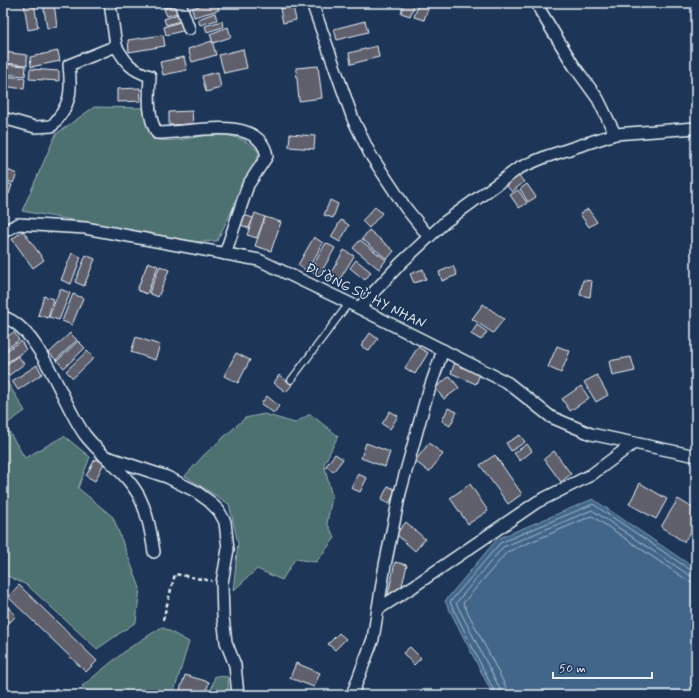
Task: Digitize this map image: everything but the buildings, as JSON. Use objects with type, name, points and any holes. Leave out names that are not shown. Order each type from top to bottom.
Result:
[{"type":"street","points":[[110,3],[116,46],[126,63],[137,72],[150,76],[149,100],[153,127],[157,133],[214,127],[241,131],[260,141],[266,150],[267,156],[248,185],[225,254]]},
{"type":"street","points":[[180,3],[189,30]]},
{"type":"street","points":[[537,3],[540,12],[574,66],[598,99],[615,134]]},
{"type":"street","points":[[316,5],[353,119],[363,140],[370,154],[405,207],[429,237]]},
{"type":"street","points":[[3,118],[35,127],[52,126],[68,106],[71,95],[68,65],[116,46]]},
{"type":"street","points":[[354,305],[451,218],[519,168],[545,157],[615,134],[696,128]]},
{"type":"street","name":"ĐƯỜNG SỬ HY NHAN","points":[[3,232],[18,224],[85,228],[259,260],[354,305],[508,383],[551,417],[591,434],[696,456]]},
{"type":"street","points":[[3,317],[10,319],[26,332],[55,377],[84,434],[127,480],[139,496],[149,520],[154,552]]},
{"type":"street","points":[[352,695],[373,638],[385,565],[400,493],[425,402],[443,350]]},
{"type":"street","points":[[378,609],[537,502],[591,475],[634,443]]},
{"type":"street","points":[[104,456],[167,477],[195,491],[209,501],[219,511],[225,522],[228,549],[222,583],[226,642],[235,665],[238,695]]},
{"type":"lane","points":[[291,380],[354,305]]},
{"type":"path","points":[[163,620],[175,574],[222,583]]},
{"type":"green space","points":[[94,107],[146,108],[153,139],[176,140],[210,135],[221,135],[245,141],[260,152],[217,241],[194,242],[22,211],[56,134]]},
{"type":"green space","points":[[3,375],[25,411],[5,425],[25,458],[64,436],[90,457],[78,488],[113,517],[140,588],[136,622],[97,649],[27,585],[3,574]]},
{"type":"green space","points":[[264,414],[295,423],[310,414],[338,436],[324,464],[332,497],[327,523],[335,538],[316,562],[295,559],[282,580],[257,569],[233,591],[238,543],[229,504],[185,476],[204,455],[245,418]]},
{"type":"green space","points":[[162,627],[189,642],[173,695],[90,695],[82,686],[129,648]]},
{"type":"green space","points":[[215,676],[228,677],[229,695],[210,695]]},
{"type":"water","points":[[593,499],[696,569],[696,695],[493,695],[445,601],[497,539]]}]
